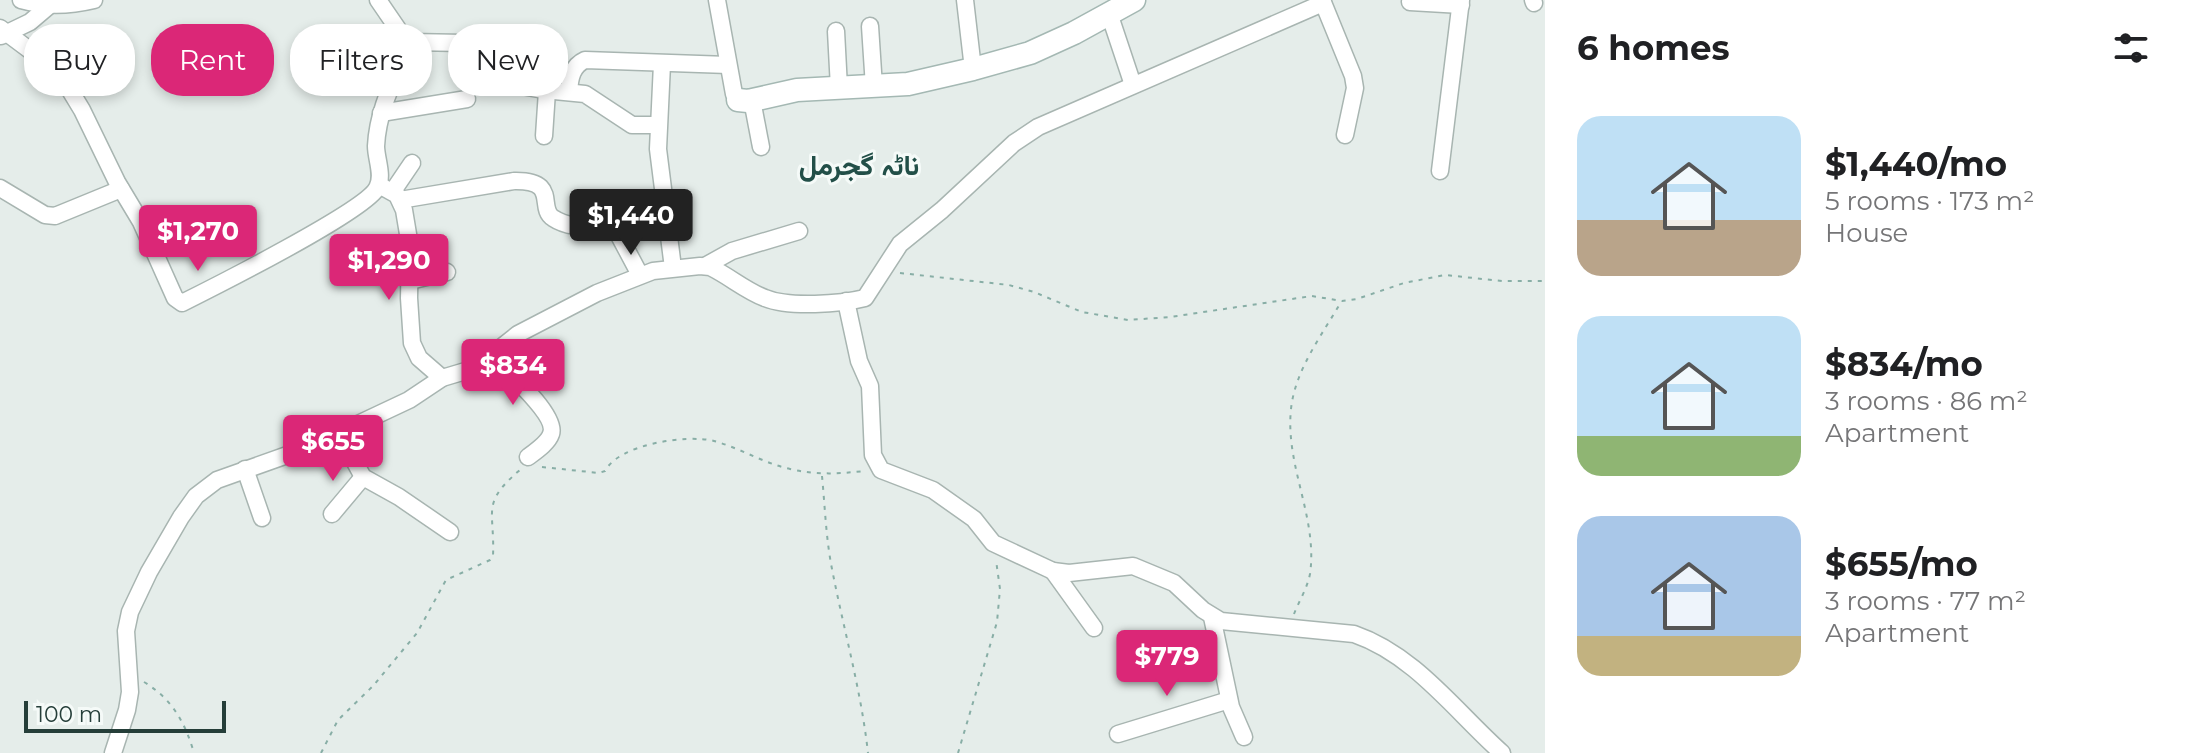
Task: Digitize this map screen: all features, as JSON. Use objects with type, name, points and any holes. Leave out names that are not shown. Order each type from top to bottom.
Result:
[{"type":"street","points":[[21,0],[50,5],[94,0]]},
{"type":"street","points":[[378,0],[394,24]]},
{"type":"street","points":[[717,0],[734,94],[745,100],[797,90],[908,84],[973,69],[1030,53],[1134,0]]},
{"type":"street","points":[[965,0],[973,69]]},
{"type":"street","points":[[705,266],[765,299],[792,303],[865,298],[900,244],[942,210],[1014,143],[1038,127],[1322,2],[1353,76],[1355,88],[1345,135]]},
{"type":"street","points":[[1410,2],[1461,2],[1440,171]]},
{"type":"street","points":[[2,33],[30,22],[50,5]]},
{"type":"street","points":[[1109,13],[1133,85]]},
{"type":"street","points":[[870,26],[874,87]]},
{"type":"street","points":[[836,31],[839,88]]},
{"type":"street","points":[[2,33],[59,72],[141,222],[175,298],[182,303],[366,200],[391,192],[514,181],[531,182],[540,187],[547,200],[547,212],[552,218],[579,226],[615,228],[640,275]]},
{"type":"street","points":[[658,125],[632,125],[585,94],[569,91],[572,71],[585,60],[728,65]]},
{"type":"street","points":[[662,64],[658,125],[660,175],[673,268]]},
{"type":"street","points":[[385,96],[376,145],[391,192],[409,228],[410,327],[414,351],[442,378]]},
{"type":"street","points":[[544,136],[547,96]]},
{"type":"street","points":[[381,113],[467,99]]},
{"type":"street","points":[[745,100],[761,147]]},
{"type":"street","points":[[391,192],[412,163]]},
{"type":"street","points":[[0,188],[45,215],[55,216],[121,189]]},
{"type":"street","points":[[113,753],[130,692],[126,631],[130,612],[181,517],[196,496],[217,480],[307,448],[409,400],[442,378],[489,364],[503,346],[540,322],[640,275],[673,268],[705,266],[732,251],[799,231]]},
{"type":"street","points":[[410,281],[447,272]]},
{"type":"street","points":[[846,301],[859,361],[870,386],[873,455],[881,470],[919,483],[953,502],[974,519],[993,543],[1053,571],[1069,573],[1133,566],[1174,583],[1212,617],[1221,621],[1354,634],[1383,645],[1413,666],[1502,753]]},
{"type":"street","points":[[494,358],[543,409],[552,426],[551,434],[528,457]]},
{"type":"street","points":[[339,433],[363,477],[450,532]]},
{"type":"street","points":[[245,469],[262,518]]},
{"type":"street","points":[[332,514],[363,477]]},
{"type":"street","points":[[1053,571],[1094,628]]},
{"type":"street","points":[[1212,617],[1229,700],[1244,737]]},
{"type":"street","points":[[1118,734],[1229,700]]},
{"type":"path","points":[[882,273],[1009,285],[1082,312],[1128,320],[1170,317],[1312,296],[1342,301],[1357,299],[1404,283],[1445,275],[1502,281],[1545,281]]},
{"type":"path","points":[[1292,627],[1306,589],[1312,547],[1292,454],[1291,408],[1303,368],[1342,301]]},
{"type":"path","points":[[321,753],[338,720],[373,686],[417,633],[446,580],[493,556],[492,502],[528,457],[543,467],[599,473],[634,450],[691,439],[714,441],[768,464],[822,475],[881,470]]},
{"type":"path","points":[[822,475],[831,566],[853,655],[868,753]]},
{"type":"path","points":[[958,753],[997,622],[1000,589],[993,543]]},
{"type":"path","points":[[129,675],[159,691],[172,704],[194,753]]},
{"type":"district","name":"ناٹہ گجرمل","points":[[859,165]]}]
